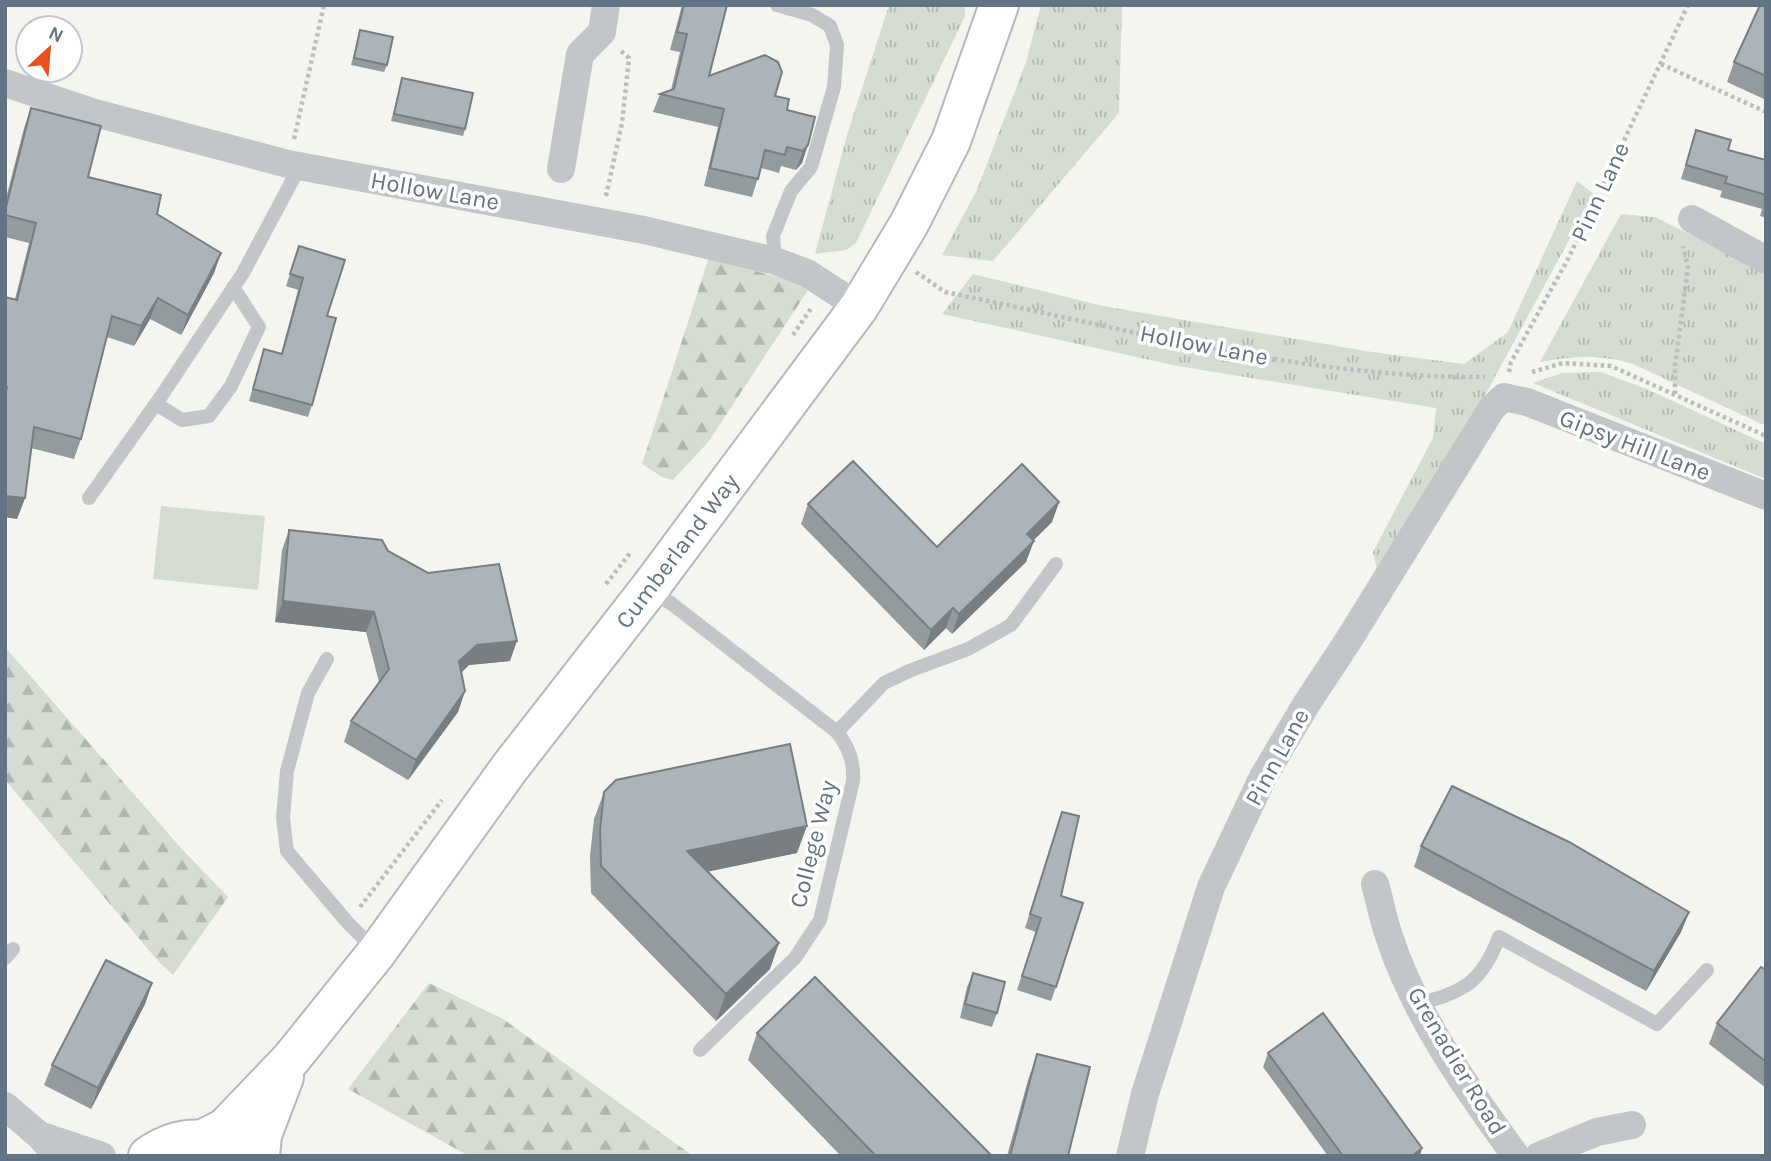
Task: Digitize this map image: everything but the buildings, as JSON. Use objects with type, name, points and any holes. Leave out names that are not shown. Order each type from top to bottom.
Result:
[{"type":"main road","name":"Cumberland Way","points":[[203,1139],[225,1128],[291,1059],[377,951],[511,766],[649,589],[859,307],[915,214],[951,141],[999,5]]},
{"type":"main road","name":"Cumberland Way","points":[[260,1156],[262,1135],[291,1059]]},
{"type":"main road","points":[[148,1156],[162,1146],[177,1141],[203,1139],[225,1144],[245,1156]]},
{"type":"street","points":[[561,169],[580,54],[604,19]]},
{"type":"street","name":"Hollow Lane","points":[[5,83],[94,113],[294,165],[600,222],[775,261],[807,273],[859,307]]},
{"type":"street","points":[[1692,219],[1766,260]]},
{"type":"street","name":"Gipsy Hill Lane","points":[[1506,382],[1527,402],[1766,496]]},
{"type":"street","name":"Pinn Lane","points":[[1130,1156],[1145,1094],[1211,887],[1263,777],[1506,382]]},
{"type":"street","name":"Grenadier Road","points":[[1375,884],[1389,937],[1418,1004],[1475,1100],[1516,1156]]},
{"type":"street","points":[[5,1106],[39,1135],[58,1156]]},
{"type":"street","points":[[1539,1156],[1597,1132],[1632,1125]]},
{"type":"street","points":[[39,1135],[102,1156]]},
{"type":"lane","points":[[775,261],[773,236],[791,191],[811,167],[834,87],[837,45],[830,26],[812,15],[777,5]]},
{"type":"lane","points":[[89,498],[156,404],[233,287],[294,165]]},
{"type":"lane","points":[[156,404],[182,419],[209,416],[231,386],[259,327],[233,287]]},
{"type":"lane","points":[[837,732],[884,683],[968,649],[1011,625],[1056,564]]},
{"type":"lane","name":"College Way","points":[[649,589],[837,732],[848,746],[853,765],[853,781],[820,919],[795,958],[700,1050]]},
{"type":"lane","points":[[327,659],[308,693],[287,771],[283,818],[287,852],[348,923],[377,951]]},
{"type":"lane","points":[[1418,1004],[1453,994],[1482,972],[1499,937],[1657,1024],[1707,970]]},
{"type":"path","points":[[294,165],[324,5]]},
{"type":"path","name":"Pinn Lane","points":[[1506,382],[1511,362],[1568,260],[1688,5]]},
{"type":"path","points":[[600,222],[622,123],[629,58],[604,19]]},
{"type":"path","points":[[1661,64],[1766,112]]},
{"type":"path","points":[[1675,394],[1675,366],[1688,268],[1682,241],[1692,219]]},
{"type":"path","name":"Hollow Lane","points":[[910,268],[945,292],[1210,348],[1414,376],[1506,382]]},
{"type":"path","points":[[1527,374],[1563,363],[1601,364],[1629,373],[1766,436]]},
{"type":"green space","points":[[889,5],[965,5],[965,16],[856,243],[846,250],[815,254],[847,135]]},
{"type":"green space","points":[[1041,5],[1122,5],[1119,113],[993,261],[942,255],[977,190],[1026,62]]},
{"type":"green space","points":[[1577,181],[1594,194],[1457,447],[1377,570],[1373,552],[1433,438],[1436,408],[1177,366],[942,314],[973,274],[1103,306],[1372,352],[1464,364],[1508,332]]},
{"type":"green space","points":[[1621,214],[1655,217],[1766,272],[1766,426],[1633,364],[1587,357],[1540,362]]},
{"type":"green space","points":[[709,257],[810,287],[709,441],[673,480],[662,477],[642,464]]},
{"type":"green space","points":[[1601,372],[1649,390],[1766,444],[1766,479],[1533,383],[1562,373]]},
{"type":"green space","points":[[161,506],[265,516],[258,590],[153,579]]},
{"type":"green space","points":[[5,647],[181,848],[228,897],[173,975],[159,962],[5,780]]},
{"type":"green space","points":[[429,983],[503,1019],[693,1156],[469,1156],[348,1089]]}]
